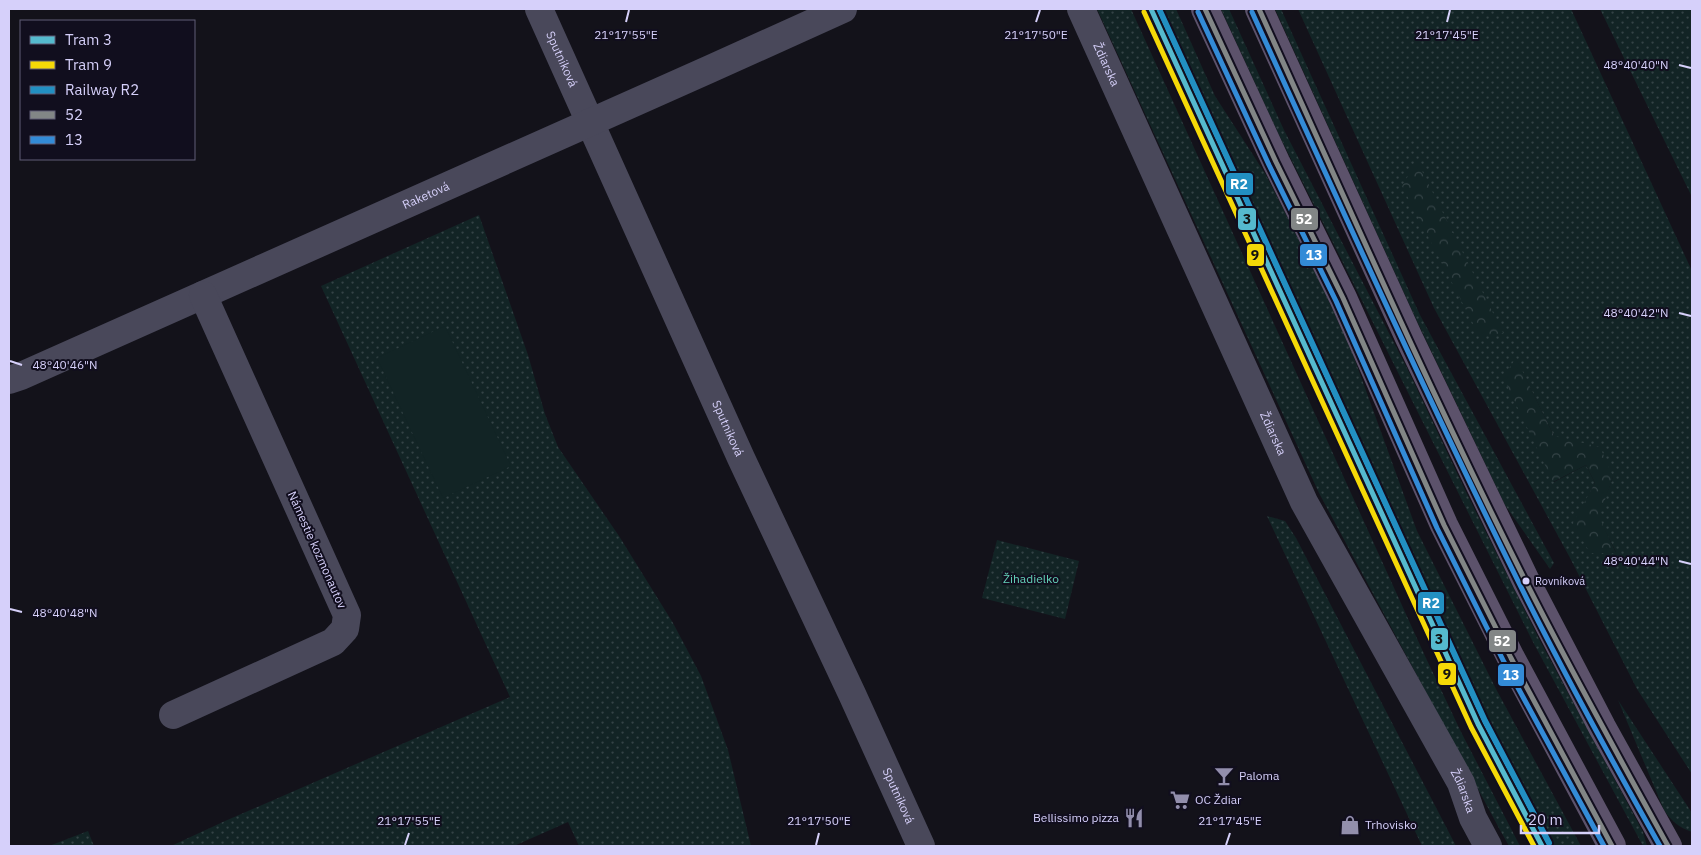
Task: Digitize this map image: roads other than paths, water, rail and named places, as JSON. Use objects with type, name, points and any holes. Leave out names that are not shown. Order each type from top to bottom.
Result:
[{"type":"main road","points":[[1205,9],[1276,162],[1343,298],[1444,525],[1511,658],[1612,846]]},
{"type":"main road","points":[[1259,9],[1409,338],[1526,581],[1668,846]]},
{"type":"street","name":"Sputniková","points":[[539,9],[741,458],[856,702],[921,846]]},
{"type":"street","name":"Raketová","points":[[9,380],[843,9]]},
{"type":"street","name":"Ždiarska","points":[[1081,9],[1304,502],[1461,783],[1473,818],[1488,846]]},
{"type":"street","name":"Námestie kozmonautov","points":[[173,715],[333,642],[345,629],[347,615],[203,294]]},
{"type":"tram line","name":"3","points":[[1151,9],[1478,724],[1542,846]]},
{"type":"tram line","name":"9","points":[[1144,12],[1471,727],[1534,846]]},
{"type":"rail line","name":"R2","points":[[1159,9],[1485,721],[1549,843]]},
{"type":"place","name":"Rovníková","points":[[1526,581]]},
{"type":"place","name":"Paloma","points":[[1224,776]]},
{"type":"place","name":"OC Ždiar","points":[[1180,800]]},
{"type":"place","name":"Bellissimo pizza","points":[[1134,818]]},
{"type":"place","name":"Trhovisko","points":[[1350,825]]},
{"type":"park label","name":"Žihadielko","points":[[1031,579]]}]
